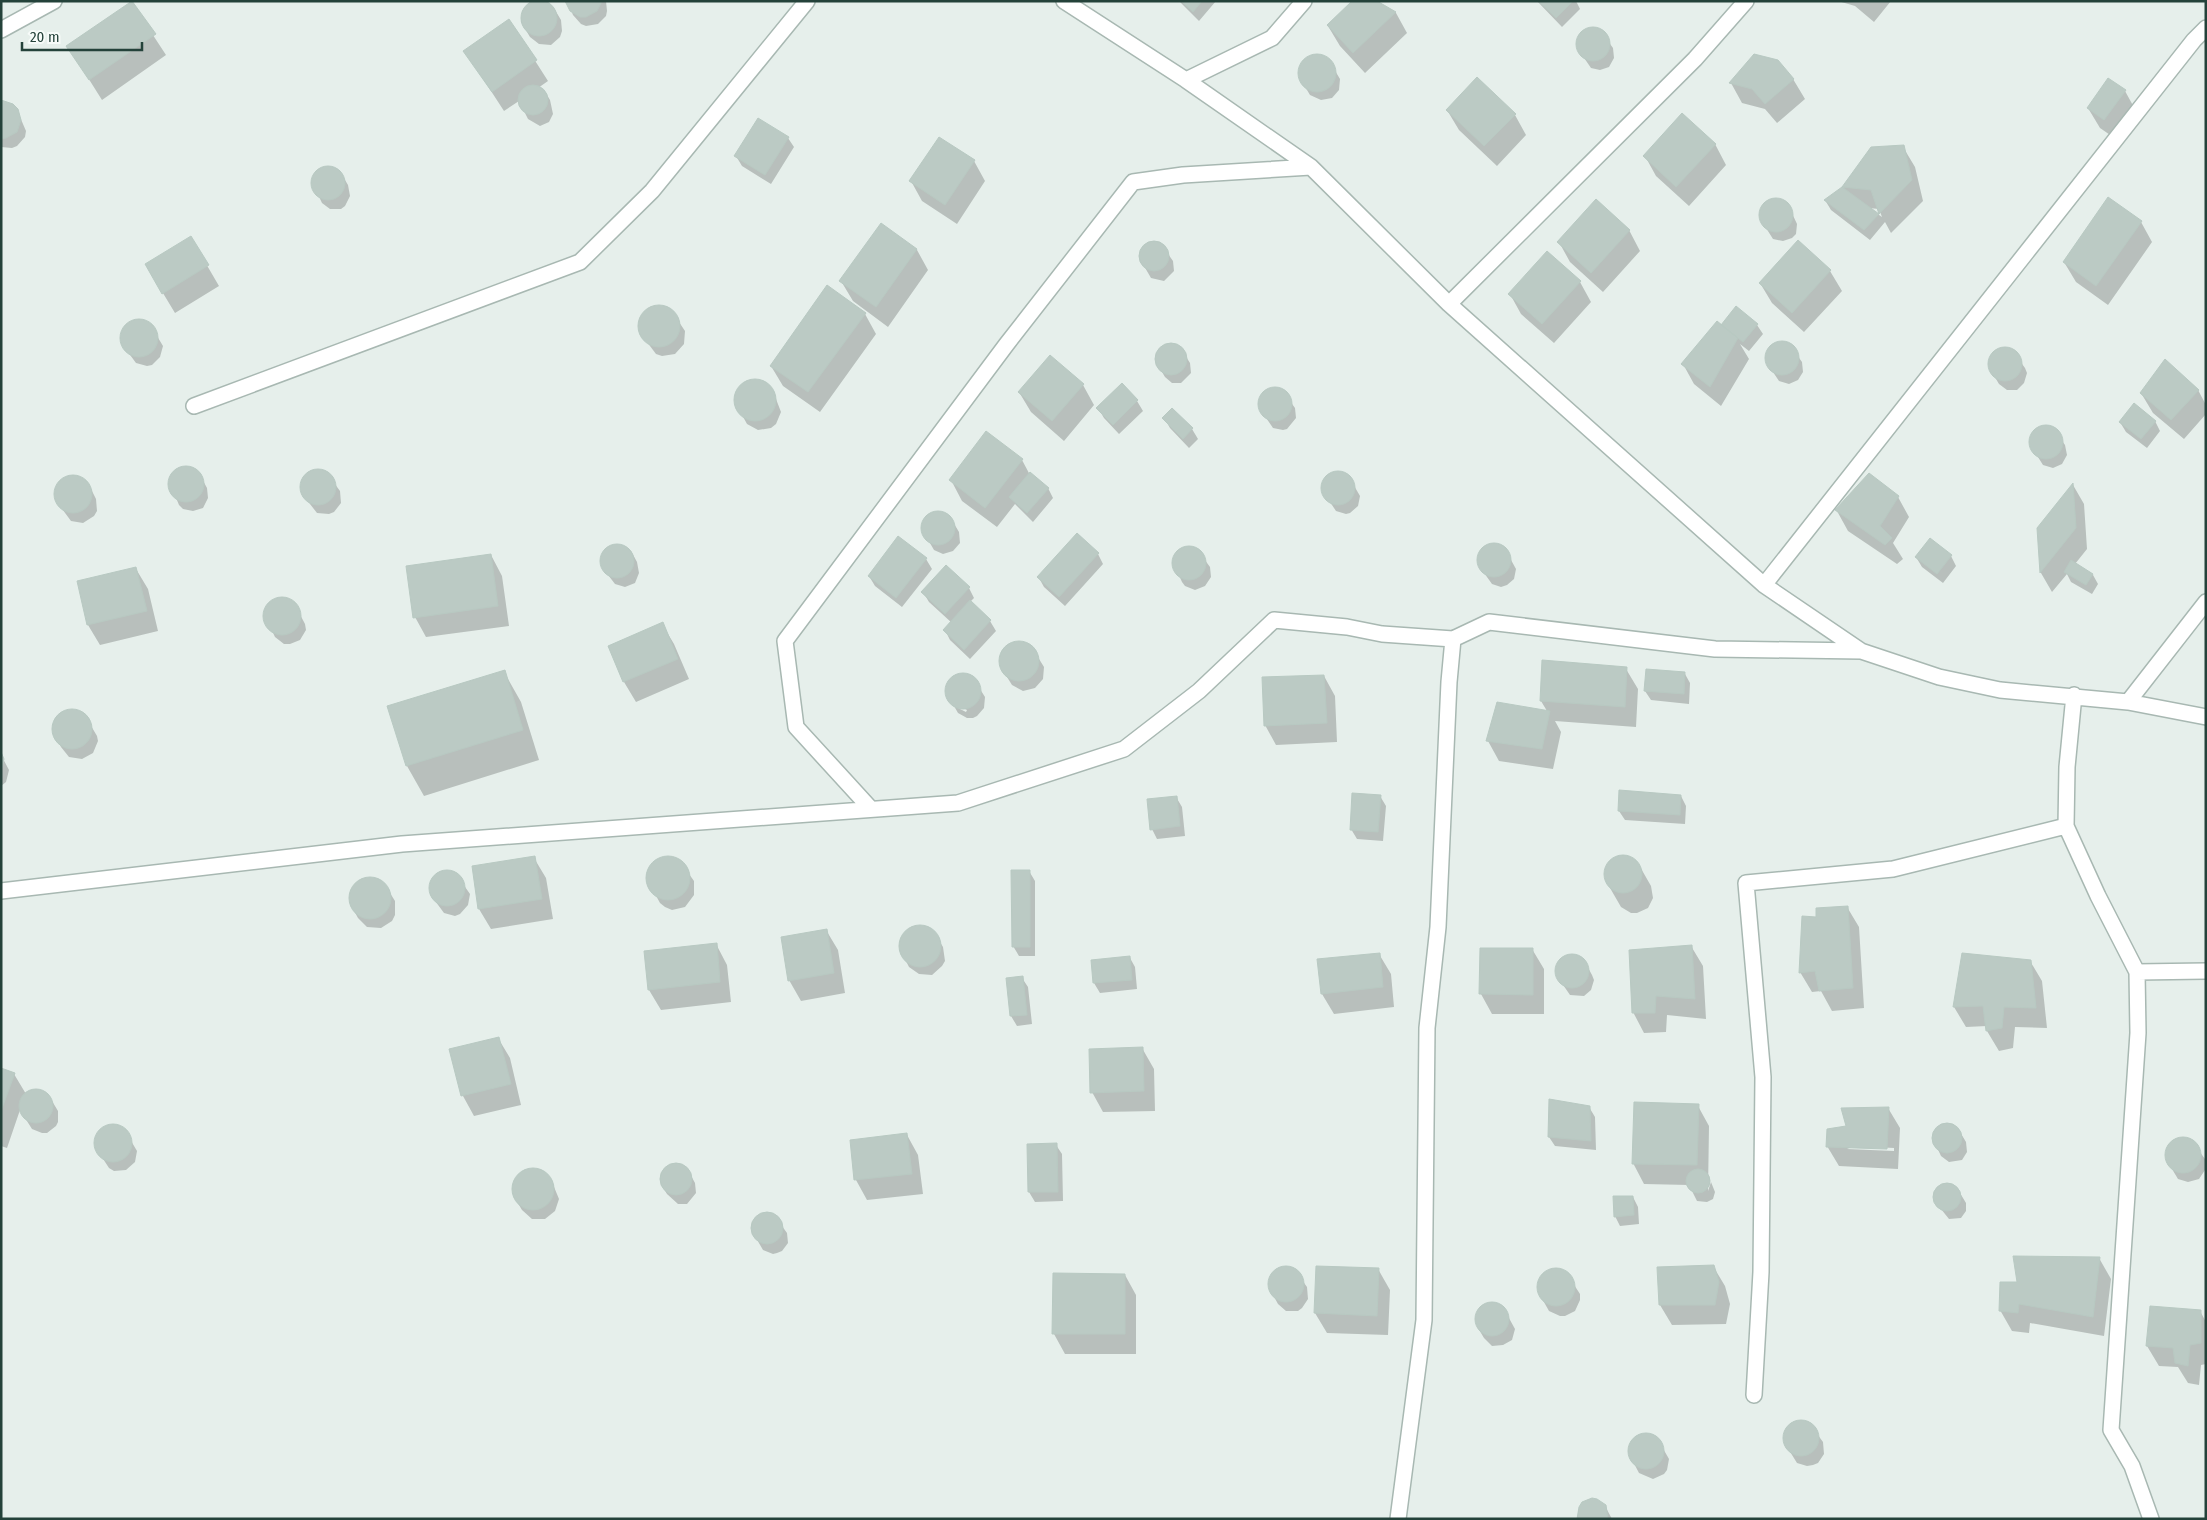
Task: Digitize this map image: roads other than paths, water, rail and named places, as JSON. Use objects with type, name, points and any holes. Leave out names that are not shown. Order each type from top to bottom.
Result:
[{"type":"street","points":[[1,30],[54,1]]},
{"type":"street","points":[[194,406],[580,262],[652,191],[807,1]]},
{"type":"street","points":[[1064,1],[1186,80],[1311,167],[1450,304],[1764,585],[1861,651],[1939,677],[2000,690],[2128,702],[2206,717]]},
{"type":"street","points":[[1186,80],[1272,38],[1304,1]]},
{"type":"street","points":[[1450,304],[1695,59],[1746,1]]},
{"type":"street","points":[[1764,585],[2194,40],[2206,28]]},
{"type":"street","points":[[871,810],[796,727],[785,641],[1006,345],[1133,182],[1183,175],[1311,167]]},
{"type":"street","points":[[2128,702],[2206,602]]},
{"type":"street","points":[[1,891],[402,844],[958,803],[1124,749],[1199,691],[1274,620],[1347,627],[1382,634],[1453,639],[1490,622],[1715,649],[1861,651]]},
{"type":"street","points":[[1398,1519],[1424,1320],[1426,1028],[1438,927],[1453,639]]},
{"type":"street","points":[[2074,696],[2067,767],[2066,826],[2098,896],[2137,972],[2138,1033],[2111,1430],[2132,1466],[2151,1519]]},
{"type":"street","points":[[1754,1396],[1761,1272],[1763,1078],[1746,883],[1893,869],[2066,826]]},
{"type":"street","points":[[2137,972],[2206,971]]}]
